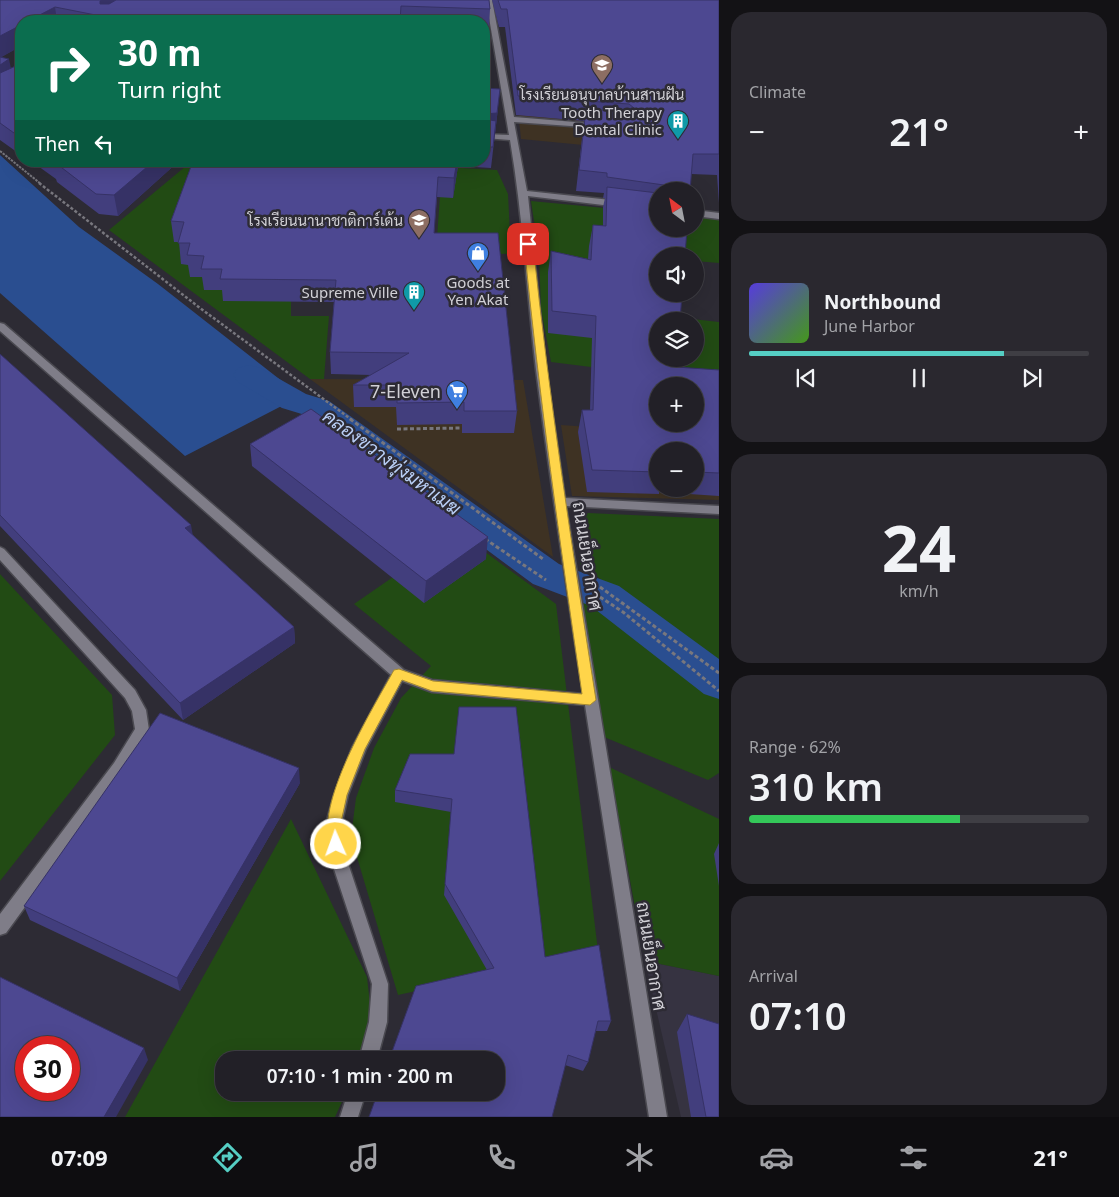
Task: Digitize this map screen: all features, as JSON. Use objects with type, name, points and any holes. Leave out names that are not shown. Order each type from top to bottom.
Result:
[{"type":"street","name":"ถนนเย็นอากาศ","points":[[489,0],[523,193],[541,368],[559,502],[658,1117]]},
{"type":"street","points":[[510,119],[606,127]]},
{"type":"street","points":[[490,136],[513,138]]},
{"type":"street","points":[[523,193],[629,205]]},
{"type":"street","points":[[704,214],[719,216]]},
{"type":"street","points":[[0,326],[399,674],[432,686],[590,700]]},
{"type":"street","points":[[559,502],[719,510]]},
{"type":"street","points":[[0,552],[130,694],[139,710],[142,730],[119,766],[0,927]]},
{"type":"street","points":[[370,1051],[378,1022],[380,984],[339,860],[333,827],[341,795],[359,748],[399,674]]},
{"type":"street","points":[[349,1117],[354,1101]]},
{"type":"path","points":[[0,151],[15,163]]},
{"type":"path","points":[[19,167],[79,216],[321,399],[544,560],[589,580],[719,673]]},
{"type":"path","points":[[397,429],[462,428]]},
{"type":"path","points":[[484,538],[533,573],[561,588],[598,596],[623,612],[719,691]]},
{"type":"shaded area","points":[[518,110],[719,122],[719,158],[521,139]]},
{"type":"shaded area","points":[[310,379],[523,380],[553,557]]},
{"type":"shaded area","points":[[561,425],[719,436],[719,500],[572,496]]},
{"type":"shaded area","points":[[645,961],[719,976],[719,1117],[681,1117]]},
{"type":"green space","points":[[185,167],[243,167],[179,248],[291,250],[291,316],[329,316],[324,379],[310,379],[109,230]]},
{"type":"green space","points":[[442,167],[497,170],[508,194],[511,254],[436,252]]},
{"type":"green space","points":[[531,201],[649,212],[649,238],[704,238],[704,218],[719,219],[719,263],[704,262],[704,247],[649,247],[650,302],[648,314],[649,367],[704,367],[704,320],[719,322],[719,383],[704,381],[704,377],[671,377],[551,362],[541,309],[539,255]]},
{"type":"green space","points":[[588,513],[719,519],[719,666],[580,564],[577,520]]},
{"type":"green space","points":[[458,532],[556,604],[598,951],[398,995],[351,837],[356,798],[374,748],[401,698],[431,666],[354,604]]},
{"type":"green space","points":[[0,574],[112,695],[115,735],[0,881]]},
{"type":"green space","points":[[581,593],[598,598],[616,608],[719,690],[719,773],[708,780],[604,737]]},
{"type":"green space","points":[[609,767],[719,819],[719,976],[645,961]]},
{"type":"green space","points":[[291,819],[367,977],[373,1031],[364,1051],[215,1051],[215,1101],[342,1101],[335,1117],[125,1117]]},
{"type":"water","points":[[0,155],[79,227],[158,284],[301,396],[185,456],[0,293]]},
{"type":"building","points":[[0,0],[102,0],[100,4],[109,4],[116,0],[489,0],[490,9],[401,6],[400,15],[96,15],[55,7],[40,15],[15,15],[15,28],[0,36]]},
{"type":"building","points":[[498,0],[719,0],[719,154],[693,154],[691,182],[649,183],[607,177],[607,173],[579,170],[586,109],[628,112],[634,108],[629,104],[518,96],[507,9],[501,9]]},
{"type":"building","points":[[0,57],[9,59],[0,65]]},
{"type":"building","points":[[15,66],[15,134],[0,123],[0,73]]},
{"type":"building","points":[[490,88],[500,89],[497,113],[490,114]]},
{"type":"building","points":[[490,120],[496,121],[493,147],[490,147]]},
{"type":"building","points":[[61,167],[147,167],[114,195],[96,194]]},
{"type":"building","points":[[191,167],[456,167],[454,178],[438,177],[434,233],[498,233],[517,411],[464,411],[464,402],[397,403],[397,385],[353,385],[409,353],[330,352],[336,280],[220,279],[222,269],[201,269],[204,256],[187,255],[190,243],[178,243],[184,222],[171,221]]},
{"type":"building","points":[[607,187],[649,192],[649,238],[686,238],[686,247],[649,247],[649,302],[681,302],[681,312],[649,312],[649,367],[719,370],[719,473],[704,472],[704,442],[649,442],[649,472],[592,470],[582,410],[593,410],[596,316],[552,311],[551,251],[591,260],[593,225],[606,226]]},
{"type":"building","points":[[0,354],[191,525],[185,528],[294,627],[180,703],[0,515]]},
{"type":"building","points":[[311,409],[488,537],[426,581],[250,444]]},
{"type":"building","points":[[459,707],[516,707],[545,957],[599,945],[611,1021],[598,1021],[588,1062],[568,1055],[552,1117],[369,1117],[375,1101],[505,1101],[505,1051],[392,1051],[416,986],[494,968],[445,884],[452,799],[395,790],[410,754],[454,754]]},
{"type":"building","points":[[160,713],[299,768],[177,978],[24,906]]},
{"type":"building","points":[[0,977],[144,1048],[104,1117],[0,1117]]},
{"type":"building","points":[[687,1014],[719,1024],[719,1117],[706,1117]]},
{"type":"waterway","name":"คลองขวางทุ่งมหาเมฆ","points":[[249,375],[294,401],[317,408],[546,574],[605,596],[719,682]]},
{"type":"place","name":"โรงเรียนอนุบาลบ้านสานฝัน","points":[[602,84]]},
{"type":"place","name":"Tooth Therapy Dental Clinic","points":[[678,140]]},
{"type":"place","name":"โรงเรียนนานาชาติการ์เด้น","points":[[419,239]]},
{"type":"place","name":"Goods at Yen Akat","points":[[478,272]]},
{"type":"place","name":"Supreme Ville","points":[[414,311]]},
{"type":"place","name":"7-Eleven","points":[[457,410]]},
{"type":"route","points":[[336,844],[333,827],[341,795],[359,748],[399,674],[432,686],[590,700],[560,508],[541,368],[528,244]]}]
